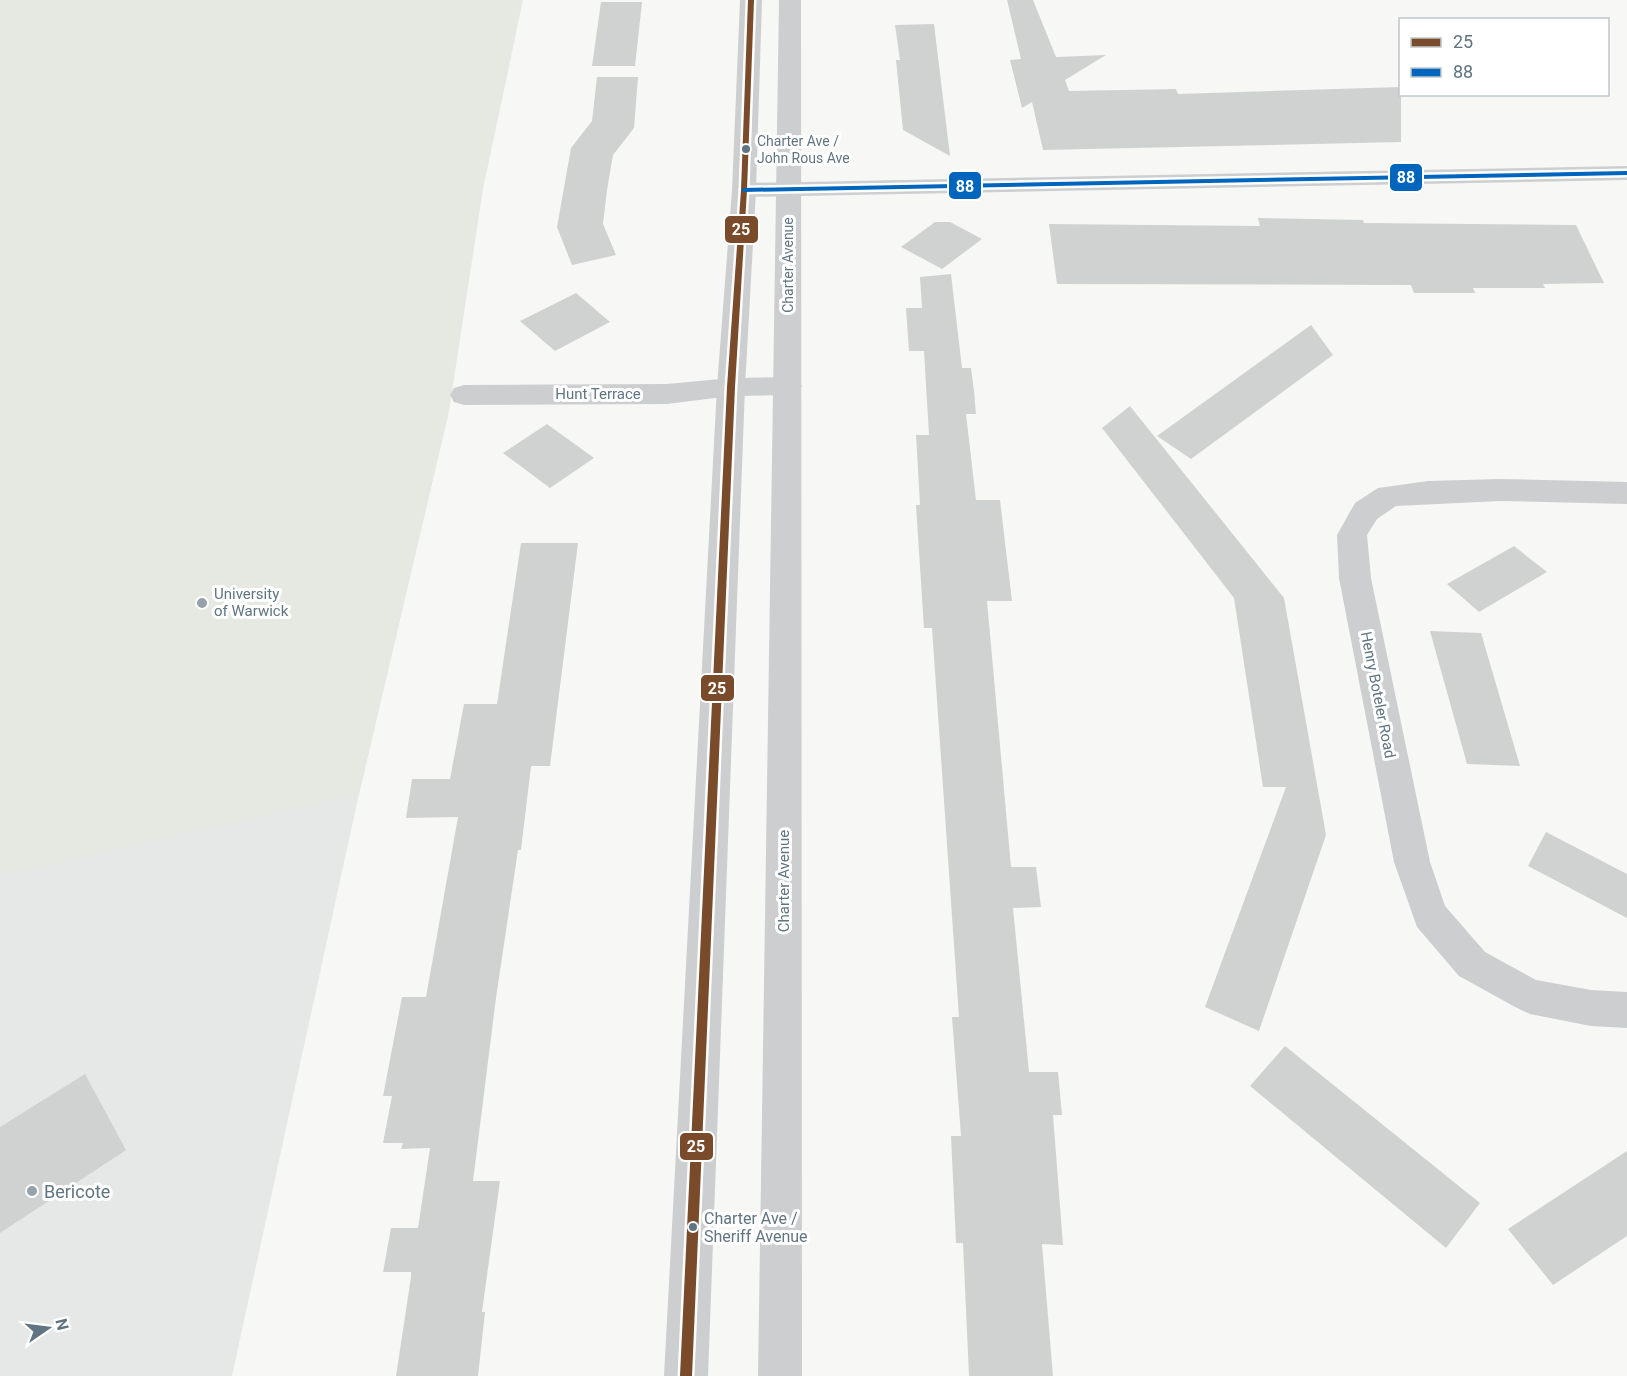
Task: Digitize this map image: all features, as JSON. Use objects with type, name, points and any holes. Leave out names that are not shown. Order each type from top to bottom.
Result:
[{"type":"street","points":[[686,1376],[731,387],[744,190],[751,0]]},
{"type":"street","name":"Charter Avenue","points":[[780,1376],[790,0]]},
{"type":"street","points":[[744,190],[1627,173]]},
{"type":"street","points":[[731,387],[788,386]]},
{"type":"street","name":"Hunt Terrace","points":[[464,395],[668,394],[731,387]]},
{"type":"street","name":"Henry Boteler Road","points":[[1627,493],[1500,490],[1428,492],[1389,496],[1366,511],[1352,535],[1355,578],[1410,850],[1430,915],[1472,964],[1530,996],[1591,1008],[1627,1010]]},
{"type":"shaded area","name":"University of Warwick","points":[[0,0],[523,0],[483,189],[449,411],[359,794],[0,875]]},
{"type":"shaded area","name":"University of Warwick","points":[[0,185],[449,411],[359,794],[232,1376],[0,1376]]},
{"type":"building","points":[[1007,0],[1033,0],[1056,57],[1106,55],[1065,80],[1069,91],[1176,89],[1178,94],[1399,87],[1401,142],[1043,150],[1032,102],[1022,108],[1010,60],[1021,59]]},
{"type":"building","points":[[601,2],[642,2],[635,66],[592,66]]},
{"type":"building","points":[[934,24],[950,156],[903,130],[896,60],[900,60],[895,25]]},
{"type":"building","points":[[597,77],[638,77],[634,128],[613,155],[607,190],[603,224],[616,255],[572,265],[557,227],[571,148],[592,121]]},
{"type":"building","points":[[1258,218],[1363,220],[1364,223],[1576,225],[1604,283],[1543,284],[1545,288],[1473,288],[1475,293],[1414,293],[1411,285],[1057,284],[1049,224],[1260,226]]},
{"type":"building","points":[[935,222],[950,222],[982,239],[942,269],[901,247]]},
{"type":"building","points":[[951,274],[962,368],[971,368],[974,391],[976,414],[966,414],[976,500],[1000,500],[1012,601],[987,601],[1011,867],[1036,867],[1041,907],[1013,908],[1029,1072],[1058,1072],[1062,1115],[1053,1115],[1063,1245],[1042,1244],[1053,1376],[969,1376],[963,1243],[956,1243],[951,1136],[961,1136],[952,1017],[959,1017],[932,628],[924,628],[916,505],[920,505],[916,435],[929,435],[924,351],[909,351],[906,308],[922,308],[920,277]]},
{"type":"building","points":[[576,293],[610,322],[555,351],[520,321]]},
{"type":"building","points":[[1311,325],[1333,355],[1191,459],[1157,436]]},
{"type":"building","points":[[1130,406],[1284,598],[1326,835],[1259,1031],[1205,1007],[1286,787],[1263,787],[1234,598],[1102,428]]},
{"type":"building","points":[[547,424],[594,458],[550,488],[503,453]]},
{"type":"building","points":[[521,543],[578,543],[550,766],[531,766],[521,850],[518,850],[496,998],[473,1181],[500,1181],[482,1312],[485,1312],[478,1376],[396,1376],[411,1272],[383,1272],[391,1228],[418,1228],[430,1148],[401,1149],[403,1143],[383,1143],[392,1096],[383,1096],[402,997],[426,997],[458,817],[406,818],[412,779],[450,779],[464,704],[497,704]]},
{"type":"building","points":[[1514,546],[1547,572],[1479,612],[1447,584]]},
{"type":"building","points":[[1430,631],[1481,633],[1520,766],[1467,764]]},
{"type":"building","points":[[1546,832],[1627,874],[1627,918],[1528,866]]},
{"type":"building","points":[[1285,1046],[1480,1203],[1446,1248],[1250,1086]]},
{"type":"building","name":"Bericote","points":[[85,1074],[126,1150],[0,1233],[0,1127]]},
{"type":"building","points":[[1627,1151],[1627,1236],[1553,1285],[1508,1229]]},
{"type":"transit line","name":"25","points":[[686,1376],[731,387],[744,190],[751,0]]},
{"type":"transit line","name":"88","points":[[744,190],[1627,173]]},
{"type":"place","name":"Charter Ave / John Rous Ave","points":[[746,149]]},
{"type":"place","name":"University of Warwick","points":[[202,603]]},
{"type":"place","name":"Bericote","points":[[32,1191]]},
{"type":"place","name":"Charter Ave / Sheriff Avenue","points":[[693,1227]]}]
